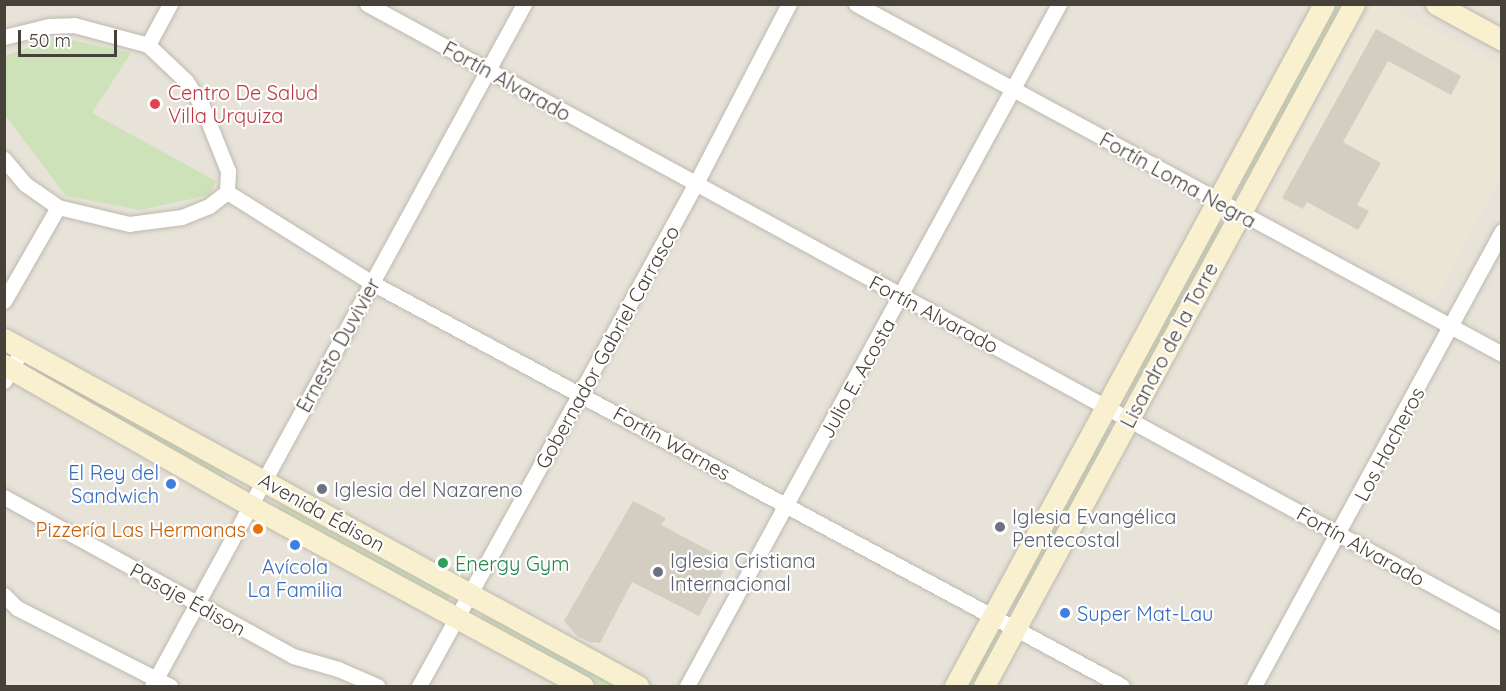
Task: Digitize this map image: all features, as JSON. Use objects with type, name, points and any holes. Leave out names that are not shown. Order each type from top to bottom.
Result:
[{"type":"main road","name":"Lisandro de la Torre","points":[[955,687],[1324,4]]},
{"type":"main road","name":"Lisandro de la Torre","points":[[984,687],[1354,4]]},
{"type":"main road","points":[[1436,4],[1502,40]]},
{"type":"main road","name":"Avenida Édison","points":[[13,344],[638,687]]},
{"type":"main road","name":"Avenida Édison","points":[[7,372],[583,687]]},
{"type":"street","points":[[148,45],[170,4]]},
{"type":"street","name":"Fortín Alvarado","points":[[367,4],[695,185],[1502,623]]},
{"type":"street","name":"Ernesto Duvivier","points":[[154,683],[524,4]]},
{"type":"street","name":"Gobernador Gabriel Carrasco","points":[[419,687],[695,185],[789,4]]},
{"type":"street","name":"Fortín Loma Negra","points":[[856,4],[1239,214],[1502,354]]},
{"type":"street","name":"Julio E. Acosta","points":[[687,687],[903,297],[1059,4]]},
{"type":"street","points":[[4,37],[49,26],[74,25],[148,45],[186,81],[202,106],[228,171],[226,192],[209,206],[182,218],[129,224],[58,207],[25,184],[4,159]]},
{"type":"street","name":"Fortín Warnes","points":[[226,192],[372,283],[581,393],[992,618],[1018,628],[1122,687]]},
{"type":"street","points":[[4,301],[58,207]]},
{"type":"street","name":"Los Hacheros","points":[[1254,687],[1340,535],[1502,231]]},
{"type":"street","points":[[7,372],[13,344]]},
{"type":"street","name":"Pasaje Édison","points":[[4,497],[293,656],[338,669],[377,687]]},
{"type":"street","points":[[4,595],[18,608],[154,683],[170,687]]},
{"type":"shaded area","points":[[5,5],[1501,5],[1501,686],[5,686]]},
{"type":"shaded area","points":[[1372,5],[1387,5],[1501,65],[1501,177],[1436,299],[1263,207]]},
{"type":"green space","points":[[1335,5],[1344,5],[1242,187],[1235,183]]},
{"type":"green space","points":[[58,37],[131,53],[92,113],[216,181],[210,195],[140,210],[66,196],[4,114],[5,56]]},
{"type":"green space","points":[[1213,221],[1222,226],[1132,397],[1123,392]]},
{"type":"green space","points":[[38,366],[229,470],[224,479],[33,376]]},
{"type":"green space","points":[[1105,427],[1113,432],[1018,603],[1010,599]]},
{"type":"green space","points":[[282,499],[451,594],[446,604],[277,509]]},
{"type":"green space","points":[[485,611],[619,686],[598,686],[480,621]]},
{"type":"green space","points":[[995,634],[1002,638],[976,686],[966,686]]},
{"type":"building","points":[[1376,29],[1461,76],[1451,95],[1388,61],[1343,142],[1381,163],[1357,205],[1369,211],[1358,230],[1307,202],[1303,209],[1282,198]]},
{"type":"building","name":"Iglesia Cristiana Internacional","points":[[633,501],[666,518],[661,525],[729,561],[699,616],[632,582],[600,643],[590,642],[577,636],[564,621]]},
{"type":"place","name":"Centro De Salud Villa Urquiza","points":[[155,104]]},
{"type":"place","name":"El Rey del Sandwich","points":[[171,484]]},
{"type":"place","name":"Iglesia del Nazareno","points":[[322,489]]},
{"type":"place","name":"Iglesia Evangélica Pentecostal","points":[[1000,527]]},
{"type":"place","name":"Pizzería Las Hermanas","points":[[258,529]]},
{"type":"place","name":"Avícola La Familia","points":[[295,545]]},
{"type":"place","name":"Energy Gym","points":[[443,563]]},
{"type":"place","name":"Iglesia Cristiana Internacional","points":[[658,572]]},
{"type":"place","name":"Super Mat-Lau","points":[[1065,613]]}]
